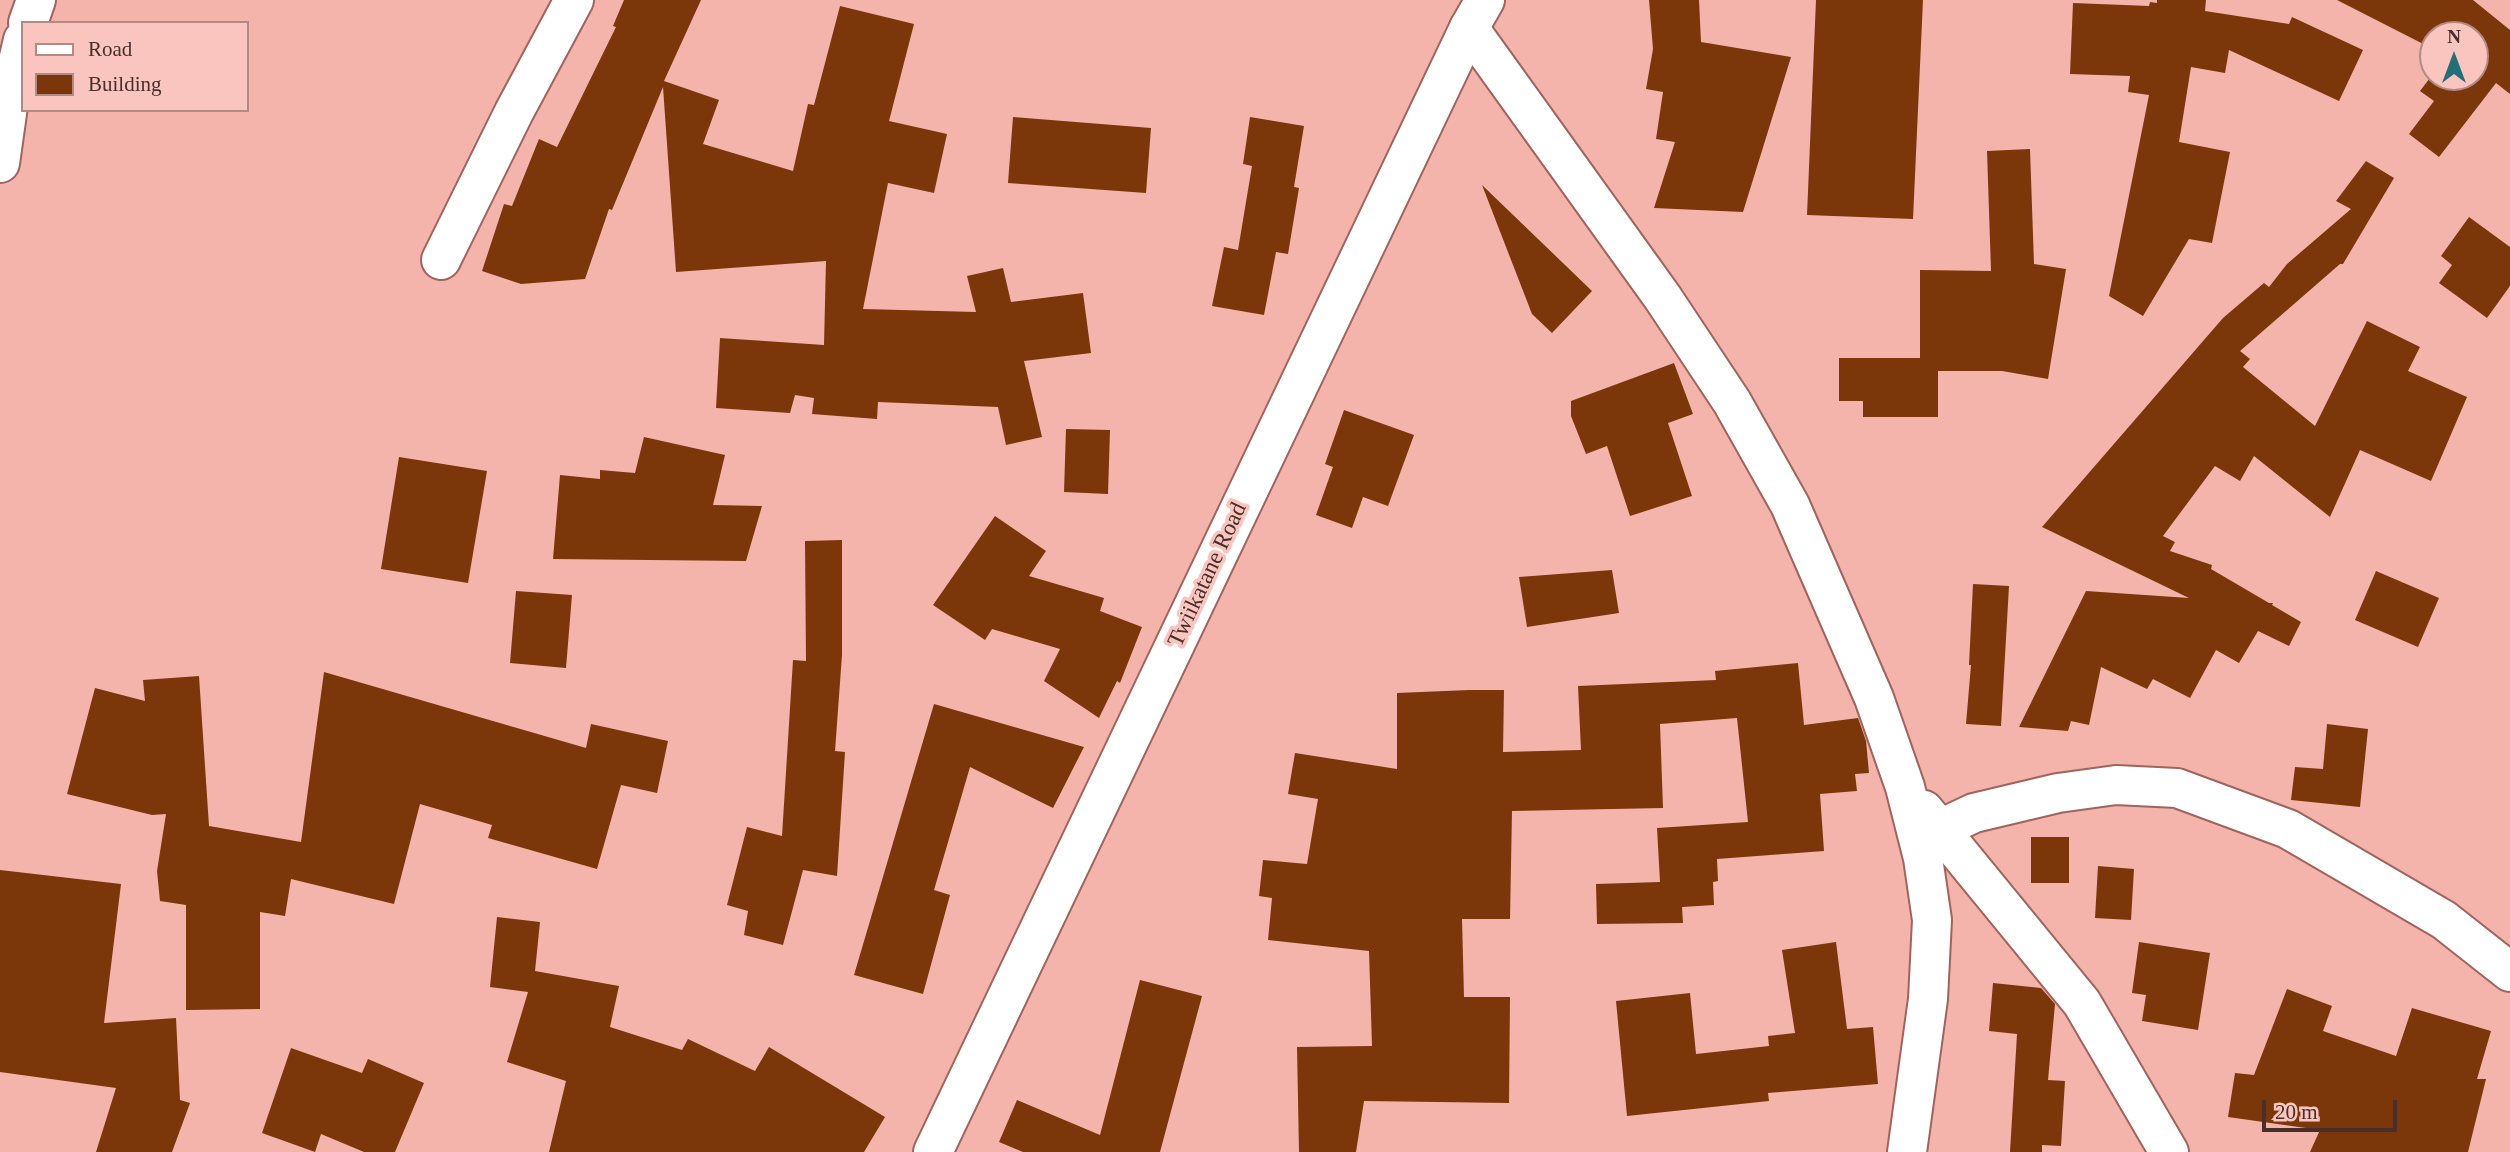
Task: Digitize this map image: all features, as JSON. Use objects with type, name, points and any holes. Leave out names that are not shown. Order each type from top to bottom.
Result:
[{"type":"street","points":[[29,21],[36,0]]},
{"type":"street","points":[[441,260],[514,112],[574,0]]},
{"type":"street","points":[[1477,14],[1732,402],[1790,505],[1874,698],[1905,787],[1923,858],[1932,920],[1928,999],[1907,1152]]},
{"type":"street","name":"Twiikatane Road","points":[[933,1152],[1477,14]]},
{"type":"street","points":[[0,163],[9,99],[21,48]]},
{"type":"street","points":[[1940,829],[1974,813],[2059,793],[2116,785],[2177,788],[2288,828],[2444,920],[2510,972]]},
{"type":"street","points":[[1905,787],[2082,1003],[2169,1152]]},
{"type":"building","points":[[624,0],[701,0],[664,81],[719,100],[703,144],[793,171],[808,104],[814,105],[840,6],[914,24],[889,121],[947,134],[934,193],[888,183],[863,309],[976,312],[967,276],[1003,268],[1011,302],[1083,293],[1091,353],[1024,361],[1042,437],[1006,445],[998,407],[878,402],[877,419],[812,414],[814,398],[795,395],[790,413],[716,408],[720,338],[824,345],[826,261],[676,272],[663,87],[612,210],[609,209],[585,279],[521,284],[482,271],[504,204],[512,206],[539,139],[557,147],[616,27],[613,26]]},
{"type":"building","points":[[1649,0],[1699,0],[1701,42],[1791,57],[1743,212],[1654,208],[1675,142],[1656,139],[1663,92],[1646,89],[1653,49]]},
{"type":"building","points":[[1816,0],[1923,0],[1913,219],[1807,215]]},
{"type":"building","points":[[2157,0],[2206,0],[2205,11],[2289,24],[2292,17],[2363,50],[2339,101],[2229,50],[2225,73],[2191,67],[2179,142],[2230,152],[2212,243],[2189,239],[2143,316],[2109,296],[2149,95],[2128,92],[2130,76],[2070,74],[2073,3],[2149,6],[2150,2],[2157,3]]},
{"type":"building","points":[[2337,0],[2473,0],[2510,30],[2510,94],[2496,83],[2439,157],[2409,134],[2434,101],[2420,91],[2489,91],[2489,21],[2419,21],[2419,42]]},
{"type":"building","points":[[1013,117],[1151,128],[1146,193],[1008,183]]},
{"type":"building","points":[[1250,117],[1304,126],[1294,187],[1299,188],[1288,254],[1276,252],[1264,315],[1212,306],[1224,247],[1238,250],[1252,166],[1243,164]]},
{"type":"building","points":[[2030,149],[2034,264],[2066,269],[2048,379],[2002,371],[1938,371],[1938,417],[1863,417],[1863,401],[1839,401],[1839,358],[1920,358],[1920,270],[1991,271],[1987,151]]},
{"type":"building","points":[[2366,161],[2394,178],[2343,264],[2240,351],[2250,359],[2243,367],[2315,426],[2367,321],[2420,347],[2408,371],[2467,397],[2431,481],[2360,450],[2330,517],[2254,456],[2240,481],[2215,466],[2163,536],[2175,542],[2170,551],[2212,565],[2211,569],[2273,603],[2272,605],[2301,622],[2289,646],[2258,631],[2239,663],[2216,650],[2190,698],[2153,679],[2147,689],[2101,667],[2089,725],[2071,721],[2068,731],[2019,727],[2086,591],[2189,598],[2042,527],[2223,318],[2264,283],[2269,287],[2287,264],[2351,209],[2336,201]]},
{"type":"building","points":[[1482,185],[1592,291],[1552,333],[1532,314]]},
{"type":"building","points":[[2469,217],[2510,247],[2510,286],[2487,318],[2439,283],[2452,265],[2441,256]]},
{"type":"building","points":[[1674,363],[1693,414],[1668,423],[1692,496],[1630,516],[1607,446],[1586,454],[1571,416],[1571,401]]},
{"type":"building","points":[[1344,410],[1414,435],[1388,506],[1363,497],[1352,528],[1316,515],[1333,467],[1325,464]]},
{"type":"building","points":[[1066,429],[1110,430],[1108,494],[1064,492]]},
{"type":"building","points":[[644,437],[725,455],[713,505],[762,506],[746,561],[553,559],[560,475],[600,479],[600,470],[635,473]]},
{"type":"building","points":[[399,457],[487,471],[468,583],[381,569]]},
{"type":"building","points":[[995,516],[1046,551],[1029,576],[1104,598],[1100,611],[1142,627],[1120,683],[1117,681],[1099,718],[1044,681],[1060,649],[992,629],[985,640],[933,605]]},
{"type":"building","points":[[842,540],[842,655],[835,751],[845,752],[837,876],[803,870],[783,945],[744,935],[748,911],[727,905],[747,827],[782,836],[793,660],[806,661],[805,541]]},
{"type":"building","points":[[1612,570],[1619,613],[1527,627],[1519,577]]},
{"type":"building","points":[[2376,571],[2439,598],[2418,647],[2355,620]]},
{"type":"building","points":[[1973,584],[2009,586],[2001,726],[1966,724]]},
{"type":"building","points":[[516,591],[572,595],[566,668],[510,663]]},
{"type":"building","points":[[1798,663],[1804,725],[1858,718],[1866,741],[1869,773],[1855,774],[1857,791],[1820,794],[1824,851],[1717,859],[1718,881],[1713,882],[1714,905],[1682,907],[1683,923],[1597,924],[1596,884],[1660,882],[1657,828],[1748,822],[1737,718],[1660,724],[1663,808],[1512,811],[1510,919],[1462,919],[1464,997],[1510,997],[1509,1103],[1364,1101],[1356,1152],[1299,1152],[1297,1047],[1372,1046],[1369,951],[1268,940],[1272,898],[1259,896],[1263,860],[1307,864],[1318,799],[1288,794],[1295,753],[1397,769],[1397,693],[1469,690],[1504,690],[1503,752],[1581,750],[1578,686],[1716,680],[1715,671]]},
{"type":"building","points":[[324,672],[586,748],[591,724],[668,741],[657,793],[621,785],[597,869],[488,838],[492,825],[420,804],[394,904],[291,879],[285,916],[260,912],[260,1009],[186,1010],[186,905],[160,901],[157,871],[166,814],[152,815],[67,794],[95,688],[145,701],[143,680],[199,676],[209,826],[301,842]]},
{"type":"building","points":[[934,704],[1084,747],[1053,808],[970,767],[934,890],[950,895],[923,994],[854,975]]},
{"type":"building","points":[[2327,724],[2368,729],[2360,807],[2291,800],[2295,767],[2323,769]]},
{"type":"building","points":[[2031,837],[2069,837],[2069,883],[2031,883]]},
{"type":"building","points":[[2098,866],[2134,869],[2131,920],[2095,918]]},
{"type":"building","points":[[0,870],[121,884],[104,1023],[176,1018],[180,1100],[190,1103],[172,1152],[96,1152],[116,1088],[0,1072]]},
{"type":"building","points":[[497,917],[540,922],[535,971],[619,986],[610,1027],[682,1050],[688,1039],[755,1071],[769,1047],[885,1117],[864,1152],[549,1152],[566,1081],[507,1062],[528,992],[490,987]]},
{"type":"building","points":[[1836,942],[1847,1029],[1873,1027],[1878,1084],[1768,1093],[1769,1101],[1627,1116],[1616,1001],[1690,993],[1696,1054],[1769,1046],[1768,1036],[1795,1033],[1782,950]]},
{"type":"building","points":[[2139,942],[2210,953],[2198,1030],[2142,1021],[2146,995],[2132,993]]},
{"type":"building","points":[[1140,980],[1202,996],[1160,1152],[1023,1152],[999,1142],[1017,1100],[1100,1135]]},
{"type":"building","points":[[1993,983],[2041,988],[2055,1004],[2048,1080],[2065,1081],[2061,1146],[2042,1145],[2042,1152],[2010,1152],[2017,1034],[1989,1031]]},
{"type":"building","points":[[2287,989],[2332,1006],[2323,1031],[2396,1056],[2412,1008],[2491,1031],[2477,1079],[2486,1079],[2468,1152],[2310,1152],[2320,1130],[2228,1117],[2235,1073],[2254,1075]]},
{"type":"building","points":[[291,1048],[362,1073],[368,1059],[424,1083],[395,1152],[364,1152],[321,1134],[315,1152],[262,1133]]}]
